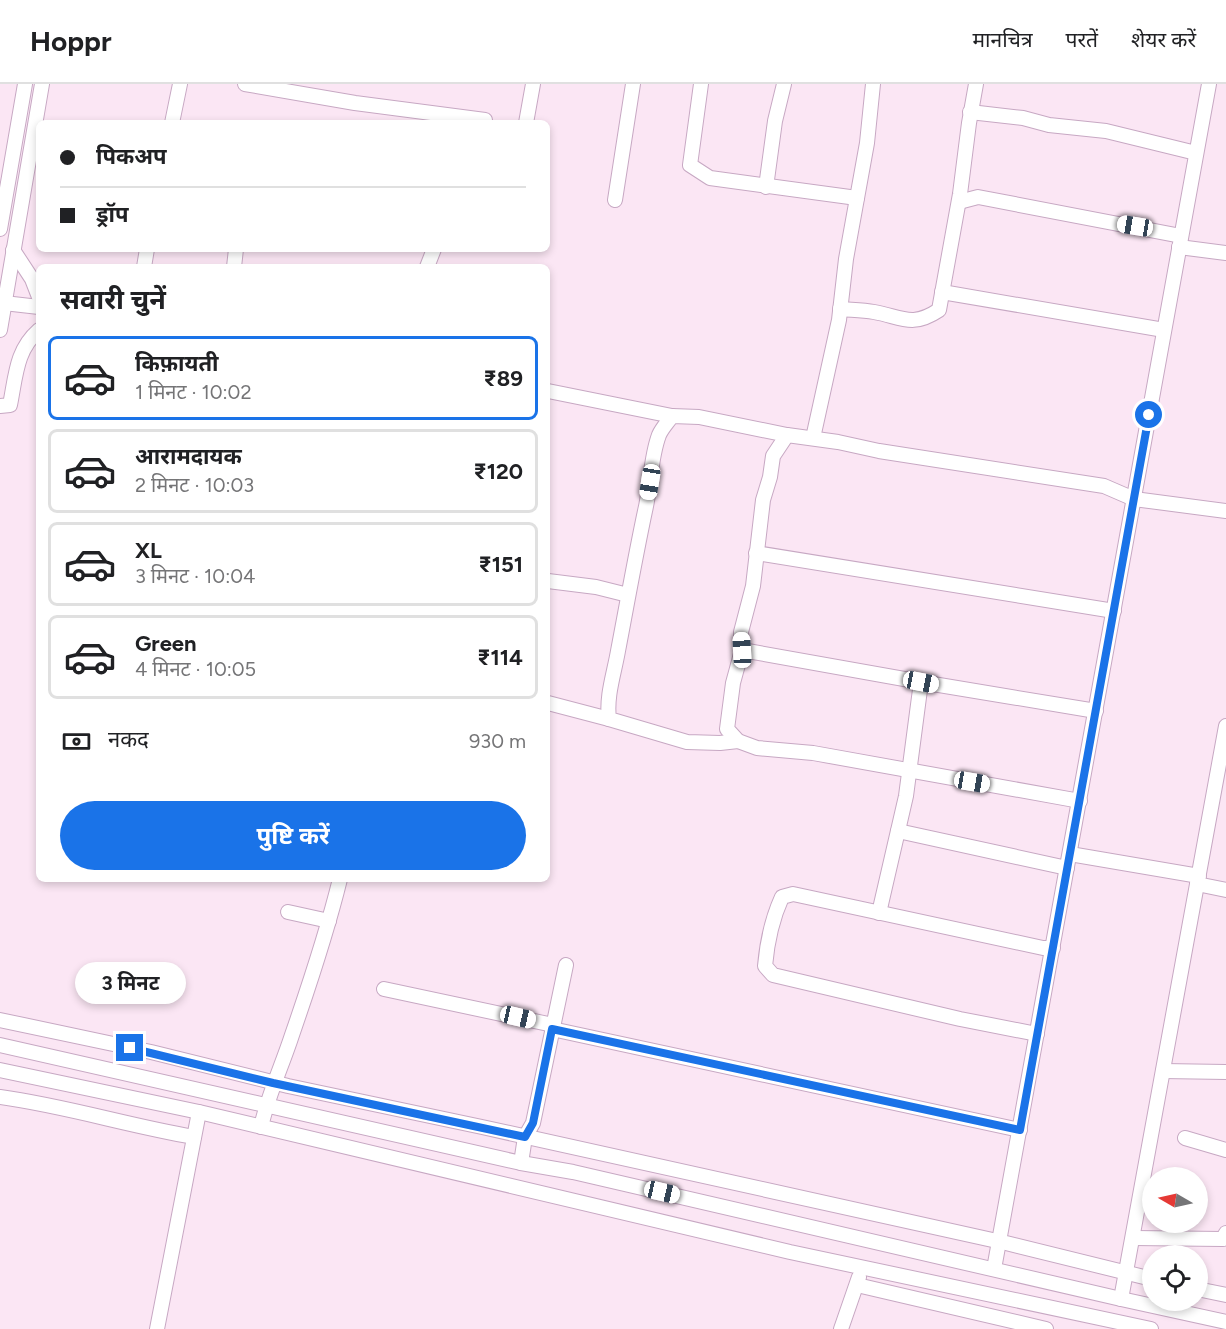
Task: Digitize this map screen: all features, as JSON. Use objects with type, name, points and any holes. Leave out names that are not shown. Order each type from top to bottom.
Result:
[{"type":"street","points":[[0,229],[25,84]]},
{"type":"street","points":[[0,330],[42,84]]},
{"type":"street","points":[[173,120],[180,84]]},
{"type":"street","points":[[245,84],[355,103],[485,120]]},
{"type":"street","points":[[526,120],[533,84]]},
{"type":"street","points":[[615,200],[633,84]]},
{"type":"street","points":[[702,84],[690,165],[711,178],[857,198]]},
{"type":"street","points":[[766,187],[775,122],[784,84]]},
{"type":"street","points":[[813,438],[840,309],[867,143],[873,84]]},
{"type":"street","points":[[840,309],[874,312],[906,320],[925,320],[939,310],[966,159],[970,112],[976,84]]},
{"type":"street","points":[[994,1269],[1209,84]]},
{"type":"street","points":[[970,112],[1023,118],[1049,126],[1106,132],[1196,153]]},
{"type":"street","points":[[958,202],[978,197],[1226,253]]},
{"type":"street","points":[[13,250],[36,289]]},
{"type":"street","points":[[942,292],[1164,330]]},
{"type":"street","points":[[4,303],[36,307]]},
{"type":"street","points":[[0,406],[10,405],[19,361],[27,341],[36,333]]},
{"type":"street","points":[[550,392],[672,416],[699,417],[879,451],[1104,486],[1134,499],[1226,511]]},
{"type":"street","points":[[609,719],[607,706],[636,549],[646,510],[654,453],[660,432],[672,416]]},
{"type":"street","points":[[738,741],[727,729],[733,682],[742,650],[741,632],[753,586],[763,500],[773,456],[787,435]]},
{"type":"street","points":[[756,553],[1114,611]]},
{"type":"street","points":[[550,581],[596,587],[628,595]]},
{"type":"street","points":[[742,650],[1096,711]]},
{"type":"street","points":[[879,913],[906,796],[921,682]]},
{"type":"street","points":[[550,704],[687,742],[738,741],[757,748],[813,753],[1080,801]]},
{"type":"street","points":[[1121,1299],[1226,726]]},
{"type":"street","points":[[898,831],[1067,868]]},
{"type":"street","points":[[1070,854],[1198,880],[1226,890]]},
{"type":"street","points":[[261,1127],[273,1083],[292,1034],[339,882]]},
{"type":"street","points":[[1037,1034],[960,1019],[773,975],[765,966],[767,945],[776,910],[782,897],[793,894],[1043,948],[1053,948]]},
{"type":"street","points":[[288,912],[328,921]]},
{"type":"street","points":[[521,1163],[525,1137],[533,1123],[566,965]]},
{"type":"street","points":[[384,989],[1020,1130]]},
{"type":"street","points":[[0,1020],[151,1052],[273,1083],[1000,1241],[1142,1277]]},
{"type":"street","points":[[0,1045],[521,1163],[585,1174],[1226,1322]]},
{"type":"street","points":[[0,1070],[199,1112],[861,1267],[1151,1329]]},
{"type":"street","points":[[1163,1071],[1226,1072]]},
{"type":"street","points":[[0,1097],[194,1137]]},
{"type":"street","points":[[157,1329],[199,1112]]},
{"type":"street","points":[[1185,1138],[1226,1150]]},
{"type":"street","points":[[1133,1238],[1223,1239],[1226,1233]]},
{"type":"street","points":[[841,1329],[861,1267]]},
{"type":"street","points":[[857,1285],[1046,1329]]},
{"type":"street","points":[[1208,1291],[1226,1295]]},
{"type":"route","points":[[130,1048],[273,1083],[525,1137],[533,1123],[552,1029],[1020,1130],[1149,415]]}]
